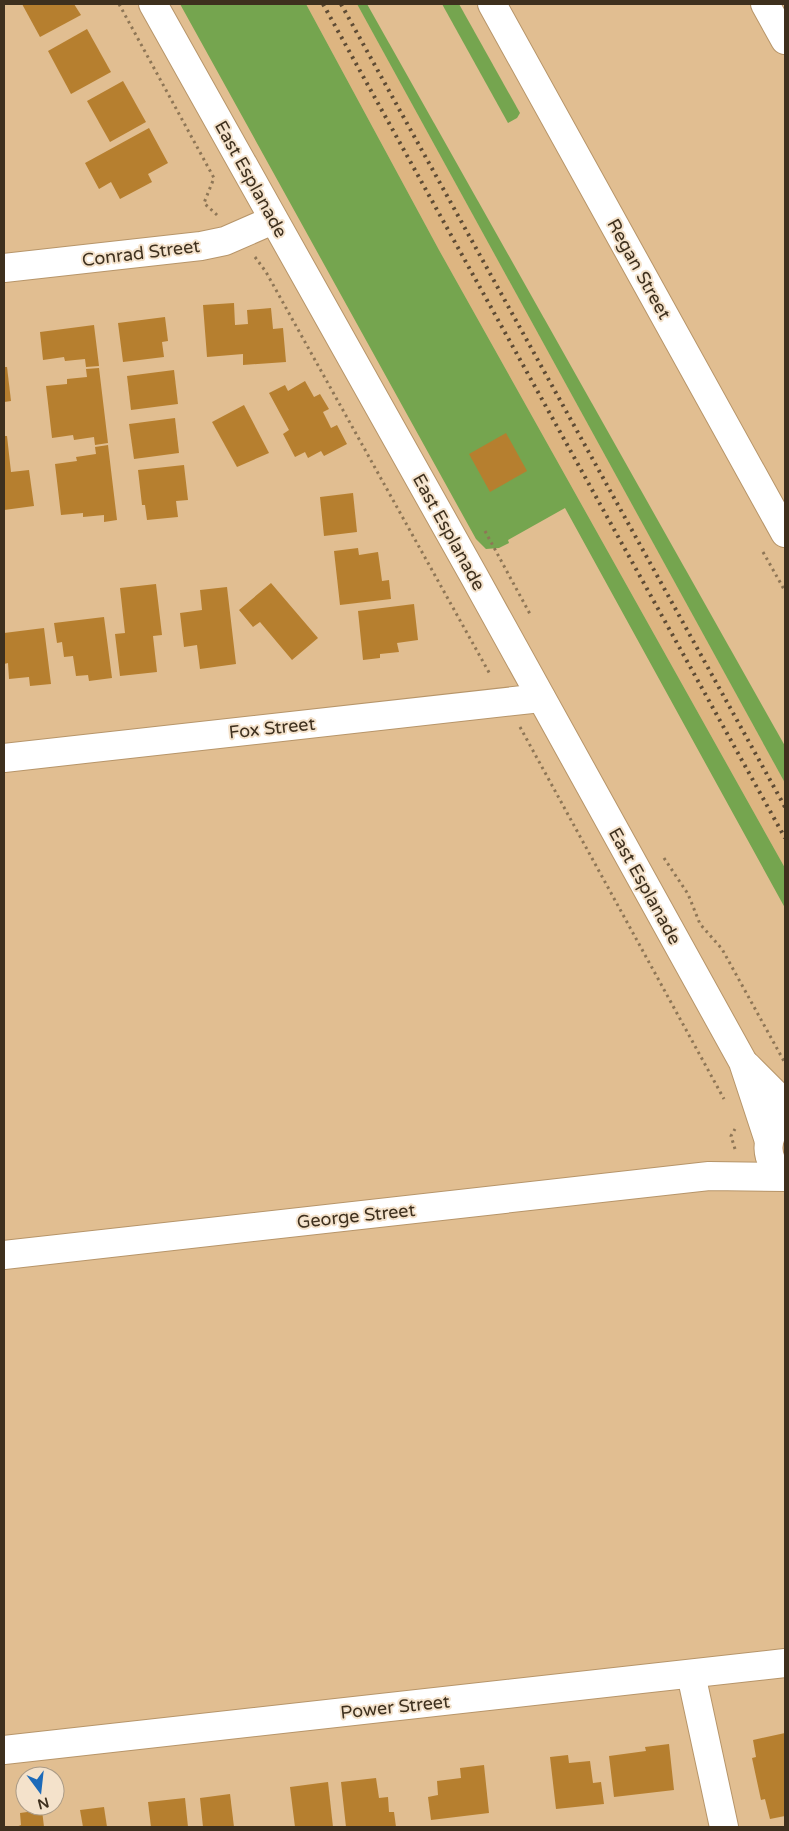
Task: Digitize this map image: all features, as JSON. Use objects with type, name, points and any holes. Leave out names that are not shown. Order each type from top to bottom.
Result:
[{"type":"street","name":"East Esplanade","points":[[154,4],[743,1062],[774,1136],[772,1165],[785,1177]]},
{"type":"street","name":"Regan Street","points":[[492,4],[785,533]]},
{"type":"street","points":[[765,4],[785,40]]},
{"type":"street","name":"Conrad Street","points":[[4,268],[201,246],[225,241],[273,220]]},
{"type":"street","name":"Fox Street","points":[[4,758],[541,698]]},
{"type":"street","name":"East Esplanade","points":[[743,1062],[785,1104]]},
{"type":"street","name":"George Street","points":[[709,1176],[742,1163],[774,1136]]},
{"type":"street","name":"George Street","points":[[4,1256],[709,1176],[785,1177]]},
{"type":"street","name":"Power Street","points":[[4,1750],[785,1663]]},
{"type":"street","points":[[691,1674],[724,1827]]},
{"type":"path","points":[[119,4],[214,178],[204,203],[238,235],[266,272],[726,1102]]},
{"type":"path","points":[[485,531],[534,622]]},
{"type":"path","points":[[661,853],[688,894],[700,924],[722,949],[785,1064]]},
{"type":"path","points":[[736,1121],[735,1131],[731,1136],[742,1163]]},
{"type":"shaded area","points":[[306,4],[357,4],[785,783],[785,868],[439,250]]},
{"type":"green space","points":[[180,4],[306,4],[439,250],[785,868],[785,908],[565,508],[508,540],[509,543],[499,548],[486,549],[476,539]]},
{"type":"green space","points":[[357,4],[367,4],[785,746],[785,783]]},
{"type":"green space","points":[[442,4],[459,4],[520,113],[517,118],[508,123]]},
{"type":"building","points":[[22,4],[74,4],[81,15],[40,37]]},
{"type":"building","points":[[87,29],[111,72],[71,94],[48,51]]},
{"type":"building","points":[[123,81],[146,122],[110,142],[87,101]]},
{"type":"building","points":[[149,128],[168,163],[148,174],[152,182],[120,199],[111,182],[99,189],[85,163]]},
{"type":"building","points":[[234,303],[235,325],[248,324],[247,310],[271,308],[273,329],[283,328],[286,362],[243,365],[243,354],[207,357],[203,305]]},
{"type":"building","points":[[165,317],[168,341],[162,342],[164,357],[123,362],[118,323]]},
{"type":"building","points":[[94,325],[99,366],[86,367],[85,359],[65,361],[64,357],[43,360],[40,332]]},
{"type":"building","points":[[4,367],[7,367],[11,401],[4,402]]},
{"type":"building","points":[[99,368],[108,443],[95,445],[94,437],[74,440],[73,435],[52,438],[46,386],[67,384],[67,379],[87,377],[86,369]]},
{"type":"building","points":[[174,370],[178,404],[131,410],[127,376]]},
{"type":"building","points":[[305,381],[314,397],[320,394],[329,409],[323,412],[331,428],[337,425],[347,444],[324,456],[321,451],[308,458],[305,452],[295,457],[283,434],[289,430],[269,393],[285,385],[288,391]]},
{"type":"building","points":[[244,405],[269,453],[237,467],[212,422]]},
{"type":"building","points":[[175,418],[179,453],[134,459],[129,424]]},
{"type":"building","points":[[506,433],[527,471],[490,492],[469,454]]},
{"type":"building","points":[[4,436],[7,436],[11,472],[29,470],[34,506],[4,510]]},
{"type":"building","points":[[108,445],[117,520],[104,522],[104,515],[83,517],[83,513],[61,515],[55,464],[77,461],[76,457],[96,454],[95,447]]},
{"type":"building","points":[[184,465],[188,500],[176,501],[178,517],[147,520],[145,505],[142,505],[138,470]]},
{"type":"building","points":[[353,493],[357,532],[324,536],[320,497]]},
{"type":"building","points":[[358,548],[359,555],[378,552],[382,581],[389,580],[391,599],[340,605],[334,551]]},
{"type":"building","points":[[271,583],[318,638],[292,660],[260,622],[253,627],[239,610]]},
{"type":"building","points":[[156,584],[162,635],[153,636],[157,672],[120,676],[115,634],[125,633],[120,588]]},
{"type":"building","points":[[227,587],[236,664],[200,669],[197,645],[184,647],[180,613],[202,610],[200,590]]},
{"type":"building","points":[[414,604],[418,640],[397,643],[399,652],[380,654],[380,658],[363,660],[358,611]]},
{"type":"building","points":[[104,617],[112,678],[89,681],[88,675],[76,676],[73,656],[64,657],[62,642],[57,643],[54,623]]},
{"type":"building","points":[[44,628],[51,684],[30,686],[29,677],[9,679],[8,663],[4,664],[4,633]]},
{"type":"building","points":[[785,1733],[785,1816],[770,1819],[765,1799],[761,1800],[752,1758],[756,1757],[753,1740]]},
{"type":"building","points":[[669,1744],[674,1790],[614,1797],[609,1756],[646,1751],[645,1747]]},
{"type":"building","points":[[568,1755],[569,1763],[590,1761],[593,1783],[601,1782],[604,1804],[556,1809],[550,1757]]},
{"type":"building","points":[[484,1765],[489,1813],[431,1820],[428,1797],[438,1795],[437,1781],[461,1778],[460,1768]]},
{"type":"building","points":[[376,1778],[379,1798],[388,1797],[389,1812],[394,1812],[396,1827],[346,1827],[341,1782]]},
{"type":"building","points":[[328,1782],[333,1827],[295,1827],[290,1787]]},
{"type":"building","points":[[230,1794],[234,1827],[203,1827],[200,1798]]},
{"type":"building","points":[[185,1798],[188,1827],[151,1827],[148,1802]]},
{"type":"building","points":[[104,1807],[107,1827],[83,1827],[80,1810]]},
{"type":"building","points":[[20,1816],[43,1816],[44,1827],[16,1827],[21,1825]]},
{"type":"railway","points":[[323,4],[785,838]]},
{"type":"railway","points":[[341,4],[785,807]]}]
